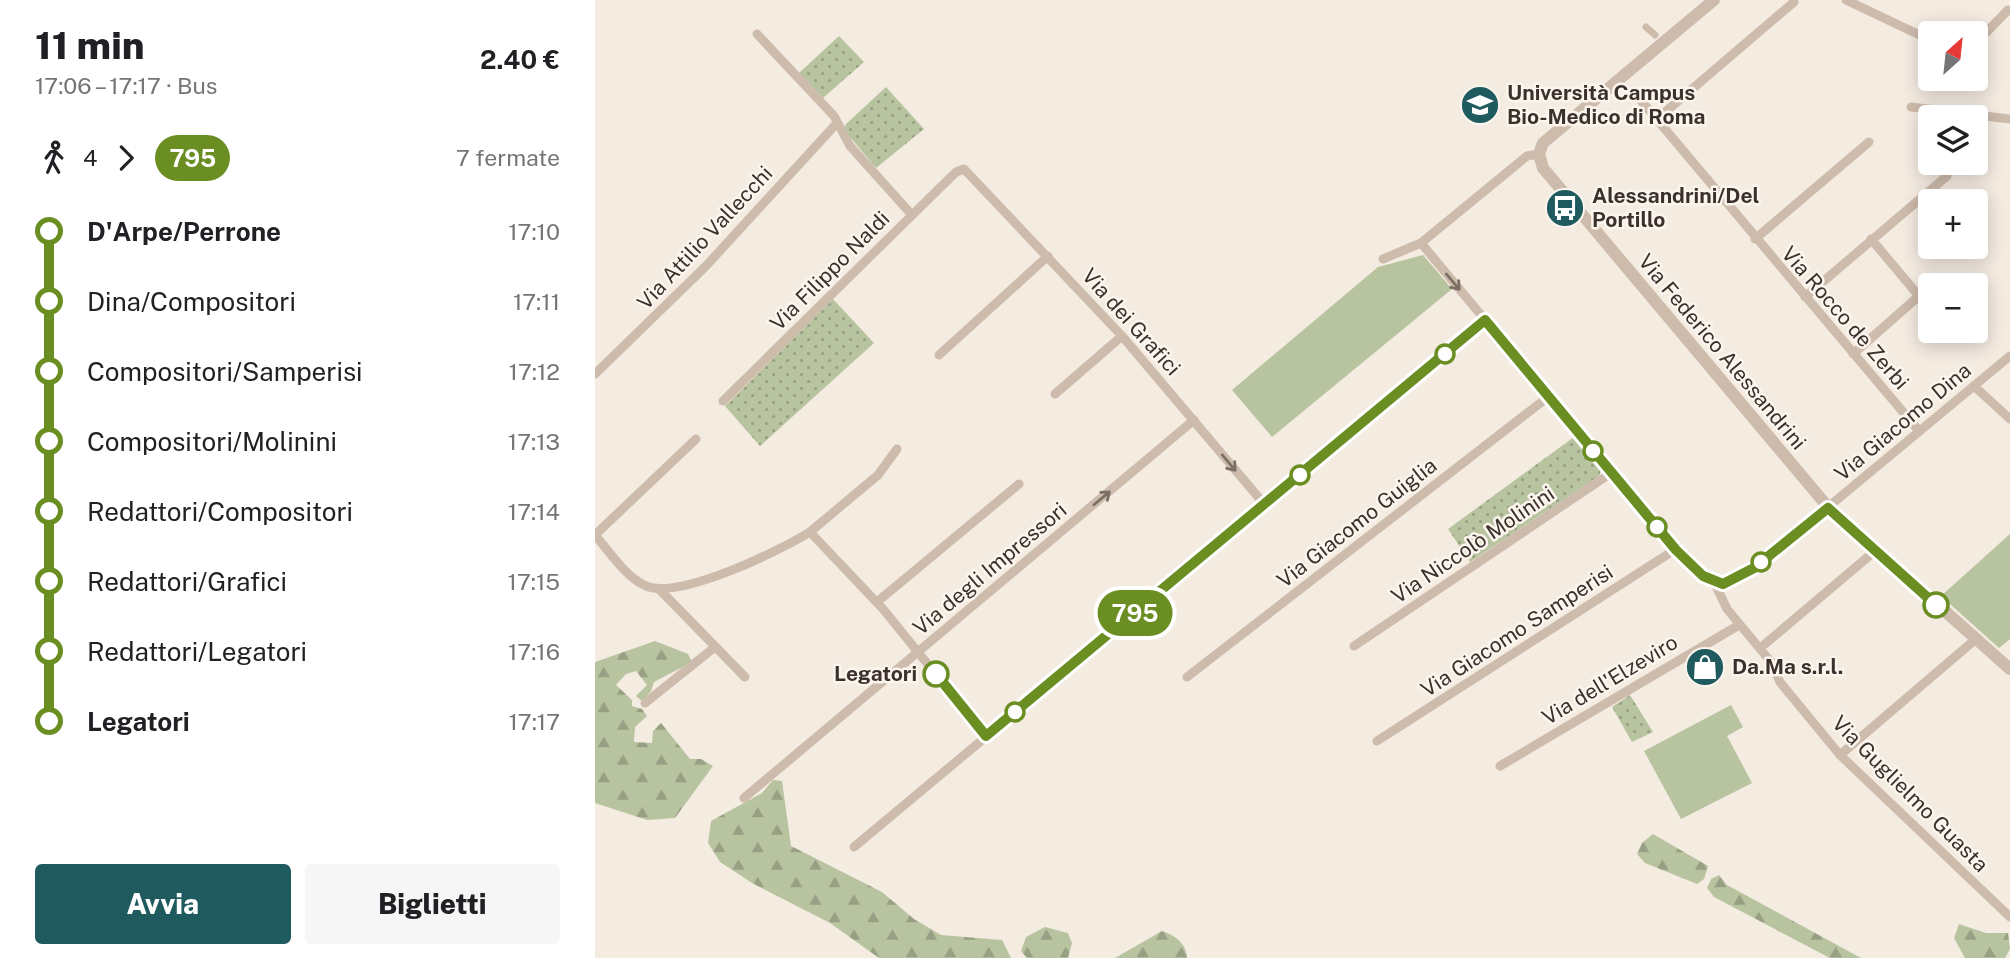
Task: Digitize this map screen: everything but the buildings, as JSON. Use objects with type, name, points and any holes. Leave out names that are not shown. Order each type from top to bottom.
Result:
[{"type":"street","points":[[1679,28],[1697,0]]},
{"type":"street","points":[[1383,258],[1406,252],[1421,243],[1527,156],[1539,154],[1543,143],[1714,0]]},
{"type":"street","points":[[1846,0],[1918,34]]},
{"type":"street","points":[[1988,31],[2009,11],[2005,0]]},
{"type":"street","points":[[1657,119],[1794,2]]},
{"type":"street","points":[[1646,27],[1655,36]]},
{"type":"street","points":[[757,34],[837,122],[850,146],[912,215]]},
{"type":"street","name":"Via Rocco de Zerbi","points":[[1638,97],[1919,431]]},
{"type":"street","points":[[1911,107],[2010,119]]},
{"type":"street","name":"Via Attilio Vallecchi","points":[[595,374],[706,266],[837,122]]},
{"type":"street","points":[[1755,239],[1869,142]]},
{"type":"street","name":"Via Federico Alessandrini","points":[[1539,154],[1543,167],[1554,182],[1828,508],[2010,669]]},
{"type":"street","name":"Via Filippo Naldi","points":[[723,401],[958,170],[964,169]]},
{"type":"street","name":"Via dei Grafici","points":[[964,169],[1122,336],[1265,505]]},
{"type":"street","points":[[1805,297],[1947,176]]},
{"type":"street","points":[[1853,354],[1919,296],[1871,239]]},
{"type":"street","points":[[1421,243],[1676,550],[1716,584]]},
{"type":"street","points":[[939,355],[1048,256]]},
{"type":"street","points":[[854,847],[1485,320]]},
{"type":"street","points":[[1055,394],[1122,336]]},
{"type":"street","name":"Via Giacomo Dina","points":[[1716,584],[1731,582],[1748,572],[2010,356]]},
{"type":"street","points":[[1974,386],[2010,419]]},
{"type":"street","name":"Via Giacomo Guiglia","points":[[1187,677],[1548,397]]},
{"type":"street","name":"Via degli Impressori","points":[[744,798],[1194,421]]},
{"type":"street","points":[[696,439],[595,535],[637,581],[659,589],[745,677]]},
{"type":"street","points":[[659,589],[746,566],[810,532],[878,475],[897,450]]},
{"type":"street","name":"Via Niccolò Molinini","points":[[1354,646],[1611,473]]},
{"type":"street","points":[[877,602],[1019,484]]},
{"type":"street","points":[[810,532],[877,602],[986,736]]},
{"type":"street","name":"Via Giacomo Samperisi","points":[[1377,741],[1676,550]]},
{"type":"street","points":[[1765,644],[1875,551]]},
{"type":"street","name":"Via Guglielmo Guasta","points":[[1716,584],[1723,603],[1771,662],[1779,681],[1840,755],[2010,917]]},
{"type":"street","name":"Via dell'Elzeviro","points":[[1500,766],[1739,625]]},
{"type":"street","points":[[1840,755],[1977,638]]},
{"type":"street","points":[[645,703],[715,646]]},
{"type":"green space","points":[[839,36],[864,62],[823,98],[799,73]]},
{"type":"green space","points":[[886,87],[924,129],[876,168],[844,130],[846,124]]},
{"type":"green space","points":[[1423,255],[1452,289],[1272,437],[1232,390],[1378,267]]},
{"type":"green space","points":[[833,299],[874,343],[760,446],[725,406]]},
{"type":"green space","points":[[1574,437],[1602,468],[1599,476],[1470,562],[1448,529]]},
{"type":"green space","points":[[2010,534],[2010,639],[1999,648],[1941,596]]},
{"type":"green space","points":[[655,641],[688,654],[692,662],[654,682],[651,691],[642,701],[636,696],[647,685],[636,671],[626,674],[616,685],[632,700],[632,706],[642,709],[647,716],[635,727],[634,742],[652,743],[653,731],[661,723],[690,759],[701,759],[713,766],[675,818],[647,820],[595,803],[595,662]]},
{"type":"green space","points":[[1630,695],[1653,732],[1632,742],[1612,707]]},
{"type":"green space","points":[[1731,705],[1743,727],[1727,736],[1752,783],[1681,819],[1644,751]]},
{"type":"green space","points":[[773,780],[782,781],[791,846],[882,892],[914,919],[941,935],[1002,940],[1011,958],[879,958],[830,923],[752,883],[720,862],[708,843],[711,821],[762,793]]},
{"type":"green space","points":[[1653,834],[1708,866],[1704,879],[1697,884],[1645,863],[1637,854],[1642,843]]},
{"type":"green space","points":[[1719,875],[1727,885],[1861,958],[1830,958],[1714,897],[1707,888],[1711,879]]},
{"type":"green space","points":[[1959,924],[1986,933],[2008,933],[2010,949],[2005,958],[1965,958],[1954,938]]},
{"type":"green space","points":[[1045,927],[1068,933],[1072,943],[1068,958],[1027,958],[1021,951],[1026,937]]},
{"type":"green space","points":[[1162,931],[1179,941],[1185,948],[1187,958],[1115,958]]},
{"type":"bus line","name":"795","points":[[936,674],[986,736],[1485,320],[1676,550],[1709,580],[1723,584],[1743,575],[1828,508],[1936,605]]},
{"type":"place","name":"Università Campus Bio-Medico di Roma","points":[[1480,105]]},
{"type":"place","name":"Alessandrini/Del Portillo","points":[[1565,208]]},
{"type":"place","name":"Da.Ma s.r.l.","points":[[1705,667]]},
{"type":"place","name":"Legatori","points":[[936,674]]}]
